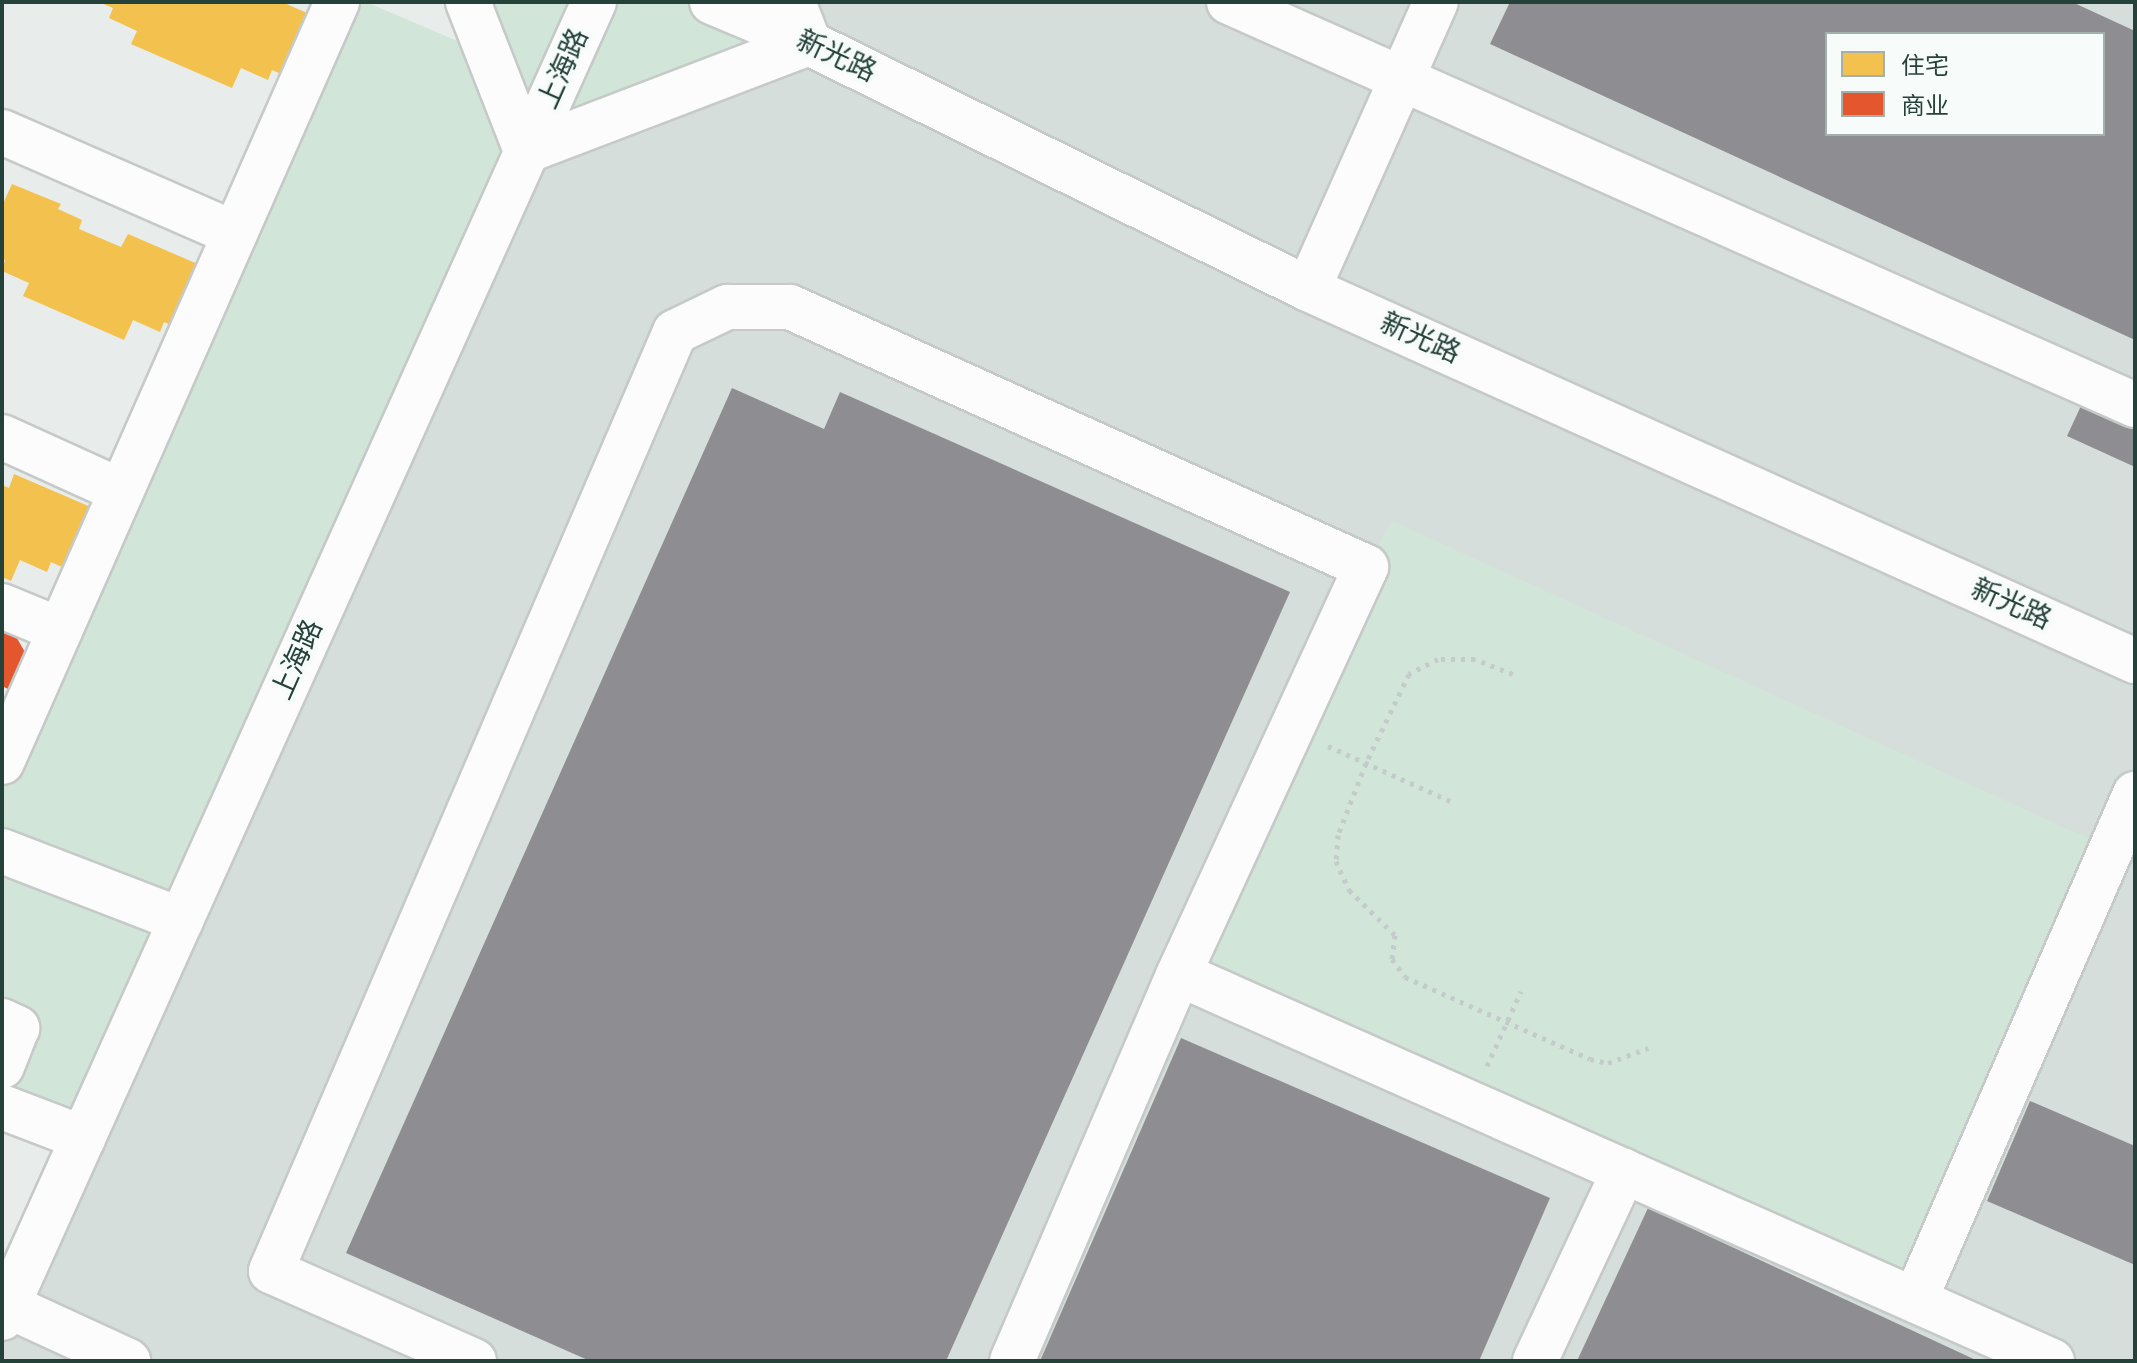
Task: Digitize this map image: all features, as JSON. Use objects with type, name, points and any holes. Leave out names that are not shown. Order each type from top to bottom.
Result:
[{"type":"street","points":[[2,762],[337,2]]},
{"type":"street","points":[[468,2],[526,151],[809,43],[793,2]]},
{"type":"street","name":"上海路","points":[[4,1309],[594,2]]},
{"type":"street","name":"新光路","points":[[712,2],[809,43],[1308,289],[2135,661]]},
{"type":"street","points":[[1229,2],[2135,405]]},
{"type":"street","points":[[1308,289],[1436,2]]},
{"type":"street","points":[[2,132],[235,234]]},
{"type":"street","points":[[474,1361],[271,1271],[675,332],[727,307],[790,307],[1366,567],[1179,974],[1012,1361]]},
{"type":"street","points":[[2,437],[121,491]]},
{"type":"street","points":[[2,606],[60,630]]},
{"type":"street","points":[[1915,1300],[2135,794]]},
{"type":"street","points":[[2,851],[181,920]]},
{"type":"street","points":[[1179,974],[2052,1361]]},
{"type":"street","points":[[2,1021],[17,1028],[2,1066]]},
{"type":"street","points":[[2,1107],[83,1138]]},
{"type":"street","points":[[1535,1361],[1624,1171]]},
{"type":"street","points":[[4,1309],[128,1361]]},
{"type":"path","points":[[1513,674],[1475,659],[1438,659],[1409,674],[1366,763],[1338,835],[1336,861],[1349,890],[1395,935],[1392,959],[1397,970],[1590,1059],[1608,1063],[1648,1048]]},
{"type":"path","points":[[1291,730],[1455,803]]},
{"type":"path","points":[[1470,1103],[1521,991]]},
{"type":"shaded area","points":[[793,2],[2135,2],[2135,1361],[2,1361],[2,1318],[526,151]]},
{"type":"green space","points":[[337,2],[366,2],[488,54],[468,2],[793,2],[809,43],[526,151],[83,1138],[2,1107],[2,762]]},
{"type":"green space","points":[[1392,521],[2111,849],[1915,1300],[1179,974],[1366,567]]},
{"type":"building: 住宅","points":[[99,2],[282,2],[314,16],[288,77],[272,70],[268,80],[241,68],[232,88],[131,44],[137,31],[109,18],[113,8]]},
{"type":"building: 住宅","points":[[12,184],[61,204],[58,209],[82,220],[79,229],[121,247],[128,234],[207,268],[180,329],[164,322],[160,332],[133,320],[124,340],[23,296],[29,283],[2,271],[5,260],[2,259],[2,206]]},
{"type":"building: 住宅","points":[[14,474],[93,508],[66,569],[51,562],[47,572],[20,560],[11,581],[2,577],[2,485],[9,488]]},
{"type":"building: 商业","points":[[2,628],[14,633],[30,661],[16,693],[2,686]]},
{"type":"building: 工业","points":[[1510,2],[2072,2],[2135,31],[2135,340],[1490,44]]},
{"type":"building: 工业","points":[[732,388],[824,429],[840,392],[1290,592],[946,1361],[590,1361],[346,1253]]},
{"type":"building: 工业","points":[[2087,393],[2135,415],[2135,467],[2067,436]]},
{"type":"building: 工业","points":[[1181,1038],[1550,1198],[1479,1361],[1040,1361]]},
{"type":"building: 工业","points":[[2030,1101],[2135,1146],[2135,1265],[1987,1201]]},
{"type":"building: 工业","points":[[1648,1208],[1978,1361],[1577,1361]]}]
